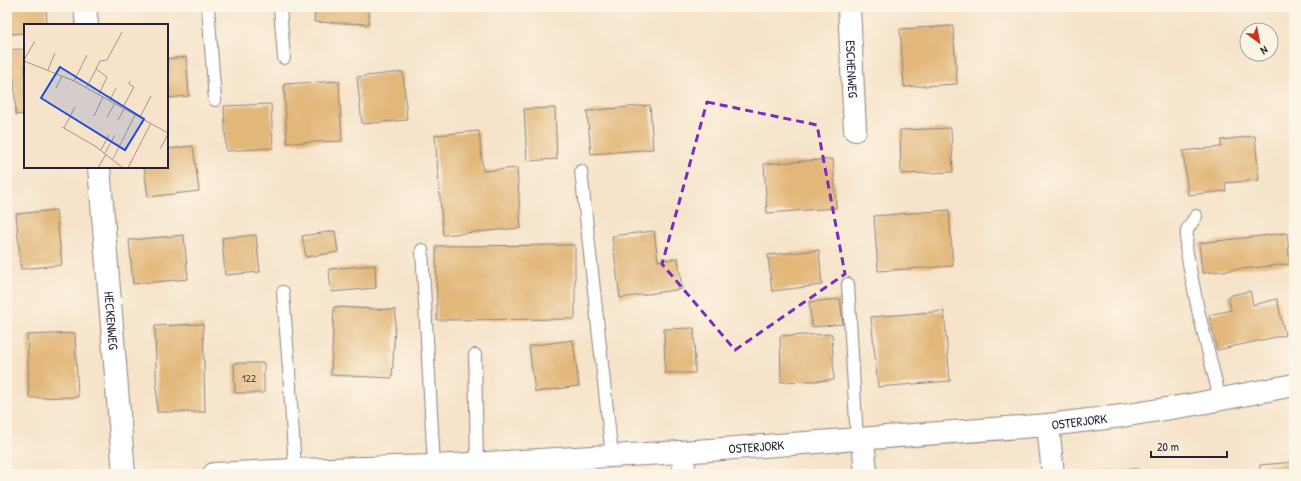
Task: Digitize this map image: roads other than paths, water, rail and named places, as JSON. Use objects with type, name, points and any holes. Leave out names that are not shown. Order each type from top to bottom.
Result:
[{"type":"main road","points":[[85,7],[87,24]]},
{"type":"main road","name":"ESCHENWEG","points":[[849,7],[854,130]]},
{"type":"main road","name":"HECKENWEG","points":[[99,168],[124,474]]},
{"type":"main road","name":"OSTERJORK","points":[[214,474],[477,464],[515,468],[612,456],[1048,425],[1122,416],[1294,385]]},
{"type":"main road","points":[[1048,425],[1053,474]]},
{"type":"main road","points":[[860,439],[866,474]]},
{"type":"main road","points":[[682,452],[685,474]]},
{"type":"lane","points":[[208,7],[215,100]]},
{"type":"lane","points":[[280,7],[284,58]]},
{"type":"lane","points":[[581,171],[612,456]]},
{"type":"lane","points":[[1196,216],[1187,230],[1186,248],[1198,310],[1220,399]]},
{"type":"lane","points":[[422,250],[434,466]]},
{"type":"lane","points":[[848,284],[860,439]]},
{"type":"lane","points":[[283,292],[289,370],[307,471]]},
{"type":"lane","points":[[475,355],[477,464]]}]
